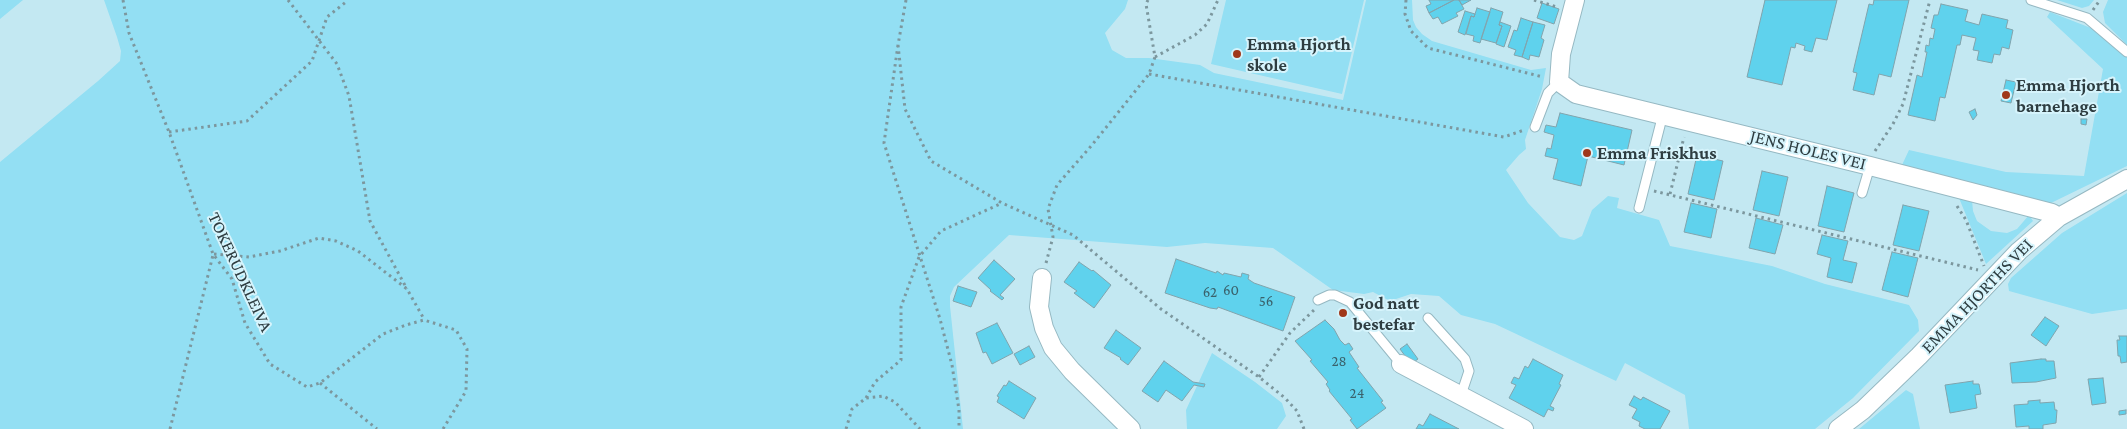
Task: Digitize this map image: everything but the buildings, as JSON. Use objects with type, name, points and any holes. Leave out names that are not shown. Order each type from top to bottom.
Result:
[{"type":"street","points":[[1559,82],[1562,54],[1574,6]]},
{"type":"street","name":"JENS HOLES VEI","points":[[1559,82],[1576,94],[1870,166],[2052,213],[2059,217]]},
{"type":"street","name":"EMMA HJORTHS VEI","points":[[1838,429],[1863,410],[1919,356],[2019,251],[2059,217],[2127,179]]},
{"type":"street","points":[[1042,278],[1039,307],[1044,328],[1053,348],[1072,371],[1132,429]]},
{"type":"street","points":[[1401,364],[1461,395],[1512,427]]},
{"type":"lane","points":[[2031,0],[2087,18],[2127,52]]},
{"type":"lane","points":[[1535,127],[1548,93],[1559,82]]},
{"type":"lane","points":[[1638,208],[1663,114]]},
{"type":"lane","points":[[1862,193],[1870,166]]},
{"type":"lane","points":[[1318,300],[1329,294],[1350,302],[1401,364]]},
{"type":"lane","points":[[1428,318],[1465,359],[1469,371],[1461,395]]},
{"type":"path","name":"TOKERUDKLEIVA","points":[[123,0],[129,33],[169,132],[213,254],[232,280],[245,323],[270,364],[307,386],[320,383]]},
{"type":"path","points":[[288,0],[337,64],[349,96],[370,221],[424,320]]},
{"type":"path","points":[[906,0],[884,142],[940,319],[952,365],[959,410],[959,429]]},
{"type":"path","points":[[1042,278],[1053,237],[1048,209],[1057,185],[1149,74],[1155,57],[1146,4],[1148,0]]},
{"type":"path","points":[[1155,57],[1196,35],[1207,24],[1218,0]]},
{"type":"path","points":[[1406,0],[1405,14],[1411,31],[1428,48],[1559,82]]},
{"type":"path","points":[[1534,0],[1574,6]]},
{"type":"path","points":[[1870,166],[1877,147],[1893,124],[1903,104],[1930,0]]},
{"type":"path","points":[[169,132],[247,121],[312,61],[328,17],[346,2]]},
{"type":"path","points":[[898,45],[905,109],[931,161],[1002,202],[1073,235],[1161,309],[1259,377],[1285,398],[1297,411],[1304,429]]},
{"type":"path","points":[[1149,74],[1504,137],[1535,127]]},
{"type":"path","points":[[1670,194],[1688,120]]},
{"type":"path","points":[[1644,188],[1986,272],[1966,220],[1943,185]]},
{"type":"path","points":[[846,429],[852,408],[866,398],[875,382],[901,360],[901,307],[919,257],[941,231],[1002,202]]},
{"type":"path","points":[[170,429],[213,254],[249,256],[280,251],[319,238],[336,241],[358,251],[407,289]]},
{"type":"path","points":[[1259,377],[1290,333],[1318,306],[1318,300]]},
{"type":"path","points":[[377,429],[320,383],[383,334],[424,320],[456,330],[467,349],[466,391],[444,429]]},
{"type":"path","points":[[866,398],[883,396],[896,402],[920,429]]},
{"type":"shaded area","points":[[0,0],[23,0],[0,19]]},
{"type":"shaded area","points":[[104,0],[1128,0],[1125,9],[1105,33],[1112,50],[1126,58],[1149,58],[1200,65],[1214,73],[1343,100],[1366,0],[1412,0],[1413,20],[1416,27],[1432,41],[1531,70],[1546,68],[1542,89],[1525,140],[1526,149],[1506,170],[1528,203],[1560,237],[1574,240],[1582,236],[1592,210],[1608,196],[1619,198],[1617,208],[1659,220],[1670,246],[1772,266],[1825,284],[1909,305],[1918,320],[1919,331],[1853,398],[1815,429],[1689,429],[1685,395],[1625,363],[1616,381],[1495,324],[1461,315],[1439,296],[1411,294],[1390,301],[1373,292],[1364,294],[1333,290],[1273,248],[1205,243],[1167,247],[1009,235],[954,287],[950,296],[963,429],[0,429],[0,162],[120,61],[121,51]]},
{"type":"shaded area","points":[[1226,0],[1364,0],[1342,94],[1211,64]]},
{"type":"shaded area","points":[[2057,0],[2094,0],[2089,6],[2082,8]]},
{"type":"shaded area","points":[[2108,0],[2127,0],[2127,45],[2105,23],[2103,12]]},
{"type":"shaded area","points":[[2050,12],[2096,30],[2127,57],[2127,166],[2051,203],[1902,165],[1909,150],[2006,172],[2084,176],[2103,69],[2047,17]]},
{"type":"shaded area","points":[[2127,193],[2127,309],[2092,314],[2009,291],[2008,284],[2011,278],[2062,233]]},
{"type":"shaded area","points":[[1959,198],[1972,200],[1973,211],[1977,221],[1991,231],[2007,233],[2017,229],[2029,215],[2033,221],[1986,264]]},
{"type":"shaded area","points":[[1212,353],[1282,403],[1286,416],[1277,429],[1187,429],[1186,410]]},
{"type":"shaded area","points":[[1906,390],[1913,394],[1920,429],[1859,429]]},
{"type":"place","name":"Emma Hjorth skole","points":[[1237,54]]},
{"type":"place","name":"Emma Hjorth barnehage","points":[[2006,95]]},
{"type":"place","name":"Emma Friskhus","points":[[1587,153]]},
{"type":"place","name":"God natt bestefar","points":[[1343,313]]}]
